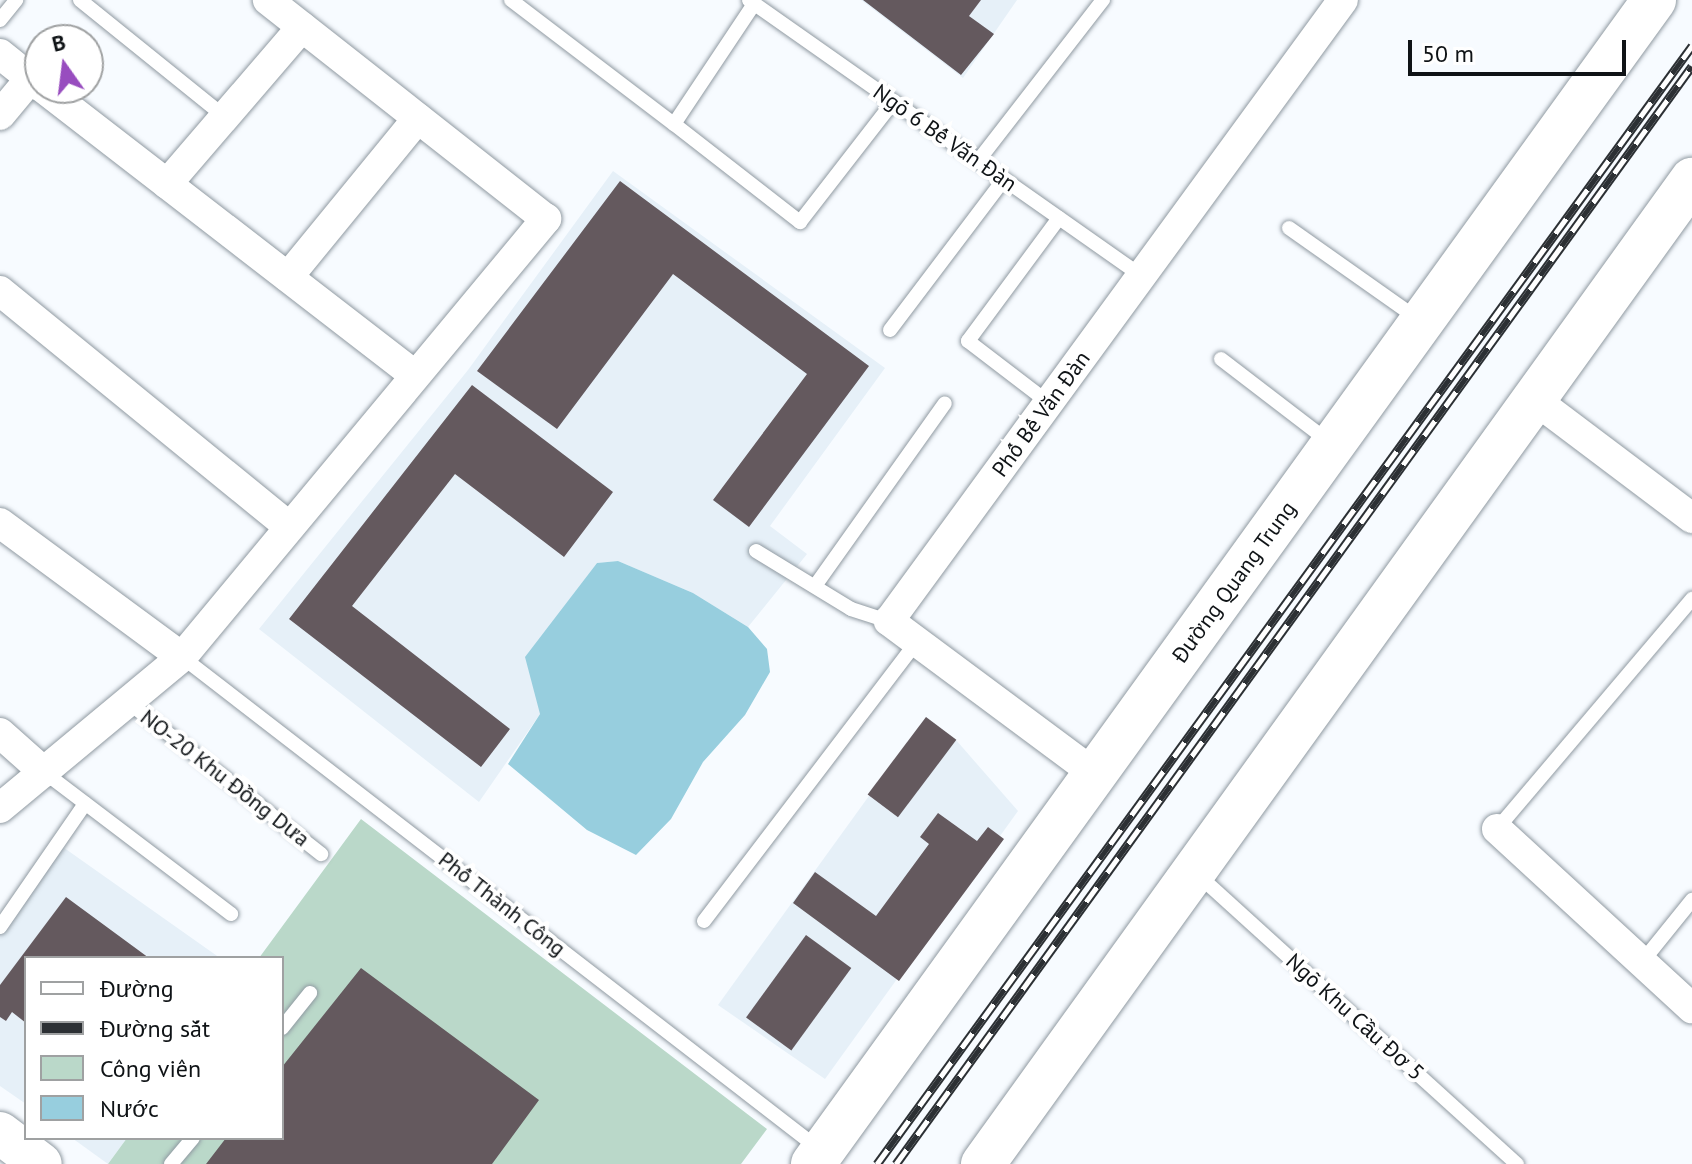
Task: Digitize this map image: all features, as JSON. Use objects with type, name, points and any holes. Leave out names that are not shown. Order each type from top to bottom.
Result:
[{"type":"highway","name":"Đường Quang Trung","points":[[818,1158],[1654,0]]},
{"type":"highway","points":[[983,1164],[1692,180]]},
{"type":"main road","points":[[0,1133],[41,1164]]},
{"type":"street","points":[[0,808],[182,657],[286,524],[546,219],[268,0]]},
{"type":"street","name":"Phố Bế Văn Đàn","points":[[889,621],[1343,0]]},
{"type":"street","points":[[167,184],[302,27]]},
{"type":"street","points":[[0,54],[24,73]]},
{"type":"street","points":[[0,115],[24,95]]},
{"type":"street","points":[[64,104],[412,373]]},
{"type":"street","points":[[288,277],[418,118]]},
{"type":"street","points":[[0,291],[286,524]]},
{"type":"street","points":[[1534,399],[1692,518]]},
{"type":"street","points":[[0,523],[182,657]]},
{"type":"street","points":[[889,621],[1095,774]]},
{"type":"street","points":[[0,733],[44,772]]},
{"type":"street","points":[[1497,829],[1692,1008]]},
{"type":"lane","points":[[0,20],[16,0]]},
{"type":"lane","points":[[80,0],[225,117]]},
{"type":"lane","points":[[511,0],[800,222],[893,102]]},
{"type":"lane","points":[[978,161],[1103,0]]},
{"type":"lane","points":[[674,124],[751,2]]},
{"type":"lane","name":"Ngõ 6 Bế Văn Đàn","points":[[751,2],[1141,276]]},
{"type":"lane","points":[[890,330],[1004,179]]},
{"type":"lane","points":[[1049,403],[968,341],[1059,218]]},
{"type":"lane","points":[[1289,228],[1421,322]]},
{"type":"lane","points":[[1221,359],[1333,444]]},
{"type":"lane","points":[[815,586],[945,403]]},
{"type":"lane","points":[[756,551],[851,609],[889,621]]},
{"type":"lane","points":[[1497,829],[1692,599]]},
{"type":"lane","points":[[704,921],[917,641]]},
{"type":"lane","name":"Phố Thành Công","points":[[182,657],[818,1158]]},
{"type":"lane","name":"NO-20 Khu Đồng Dưa","points":[[128,702],[321,854]]},
{"type":"lane","points":[[44,772],[231,914]]},
{"type":"lane","points":[[0,927],[85,804]]},
{"type":"lane","name":"Ngõ Khu Cầu Đơ 5","points":[[1194,871],[1517,1164]]},
{"type":"lane","points":[[1642,962],[1692,900]]},
{"type":"lane","points":[[284,1026],[310,993]]},
{"type":"lane","points":[[171,1164],[191,1140]]},
{"type":"shaded area","points":[[861,0],[1017,0],[963,78]]},
{"type":"shaded area","points":[[613,171],[885,368],[770,526],[807,554],[748,627],[693,593],[618,561],[597,563],[564,607],[540,714],[479,802],[259,629],[468,370]]},
{"type":"shaded area","points":[[926,717],[956,740],[1018,811],[825,1079],[718,1005]]},
{"type":"shaded area","points":[[60,845],[217,956],[24,956],[24,1103],[0,1086],[0,928]]},
{"type":"shaded area","points":[[75,1140],[126,1140],[108,1164]]},
{"type":"green space","points":[[361,819],[767,1129],[741,1164],[108,1164],[126,1140],[284,1140],[284,956],[260,956]]},
{"type":"water","points":[[618,561],[693,593],[748,627],[767,649],[770,672],[745,715],[703,762],[671,819],[636,855],[587,830],[508,764],[540,714],[525,657],[597,563]]},
{"type":"building","points":[[863,0],[981,0],[969,16],[994,34],[961,75]]},
{"type":"building","points":[[620,181],[869,366],[749,527],[713,500],[807,374],[673,274],[557,429],[477,371]]},
{"type":"building","points":[[472,385],[613,492],[564,557],[455,474],[352,606],[510,729],[481,767],[289,619]]},
{"type":"building","points":[[926,717],[956,740],[898,817],[868,794]]},
{"type":"building","points":[[938,813],[977,841],[988,827],[1004,839],[899,981],[793,903],[815,872],[876,916],[929,844],[920,837]]},
{"type":"building","points":[[66,897],[146,956],[24,956],[24,1021],[12,1012],[6,1021],[0,1017],[0,985]]},
{"type":"building","points":[[806,935],[851,968],[791,1050],[746,1018]]},
{"type":"building","points":[[361,968],[539,1100],[492,1164],[206,1164],[224,1140],[284,1140],[284,1064]]},
{"type":"railway","points":[[877,1164],[1692,46]]},
{"type":"railway","points":[[896,1164],[1692,66]]}]
